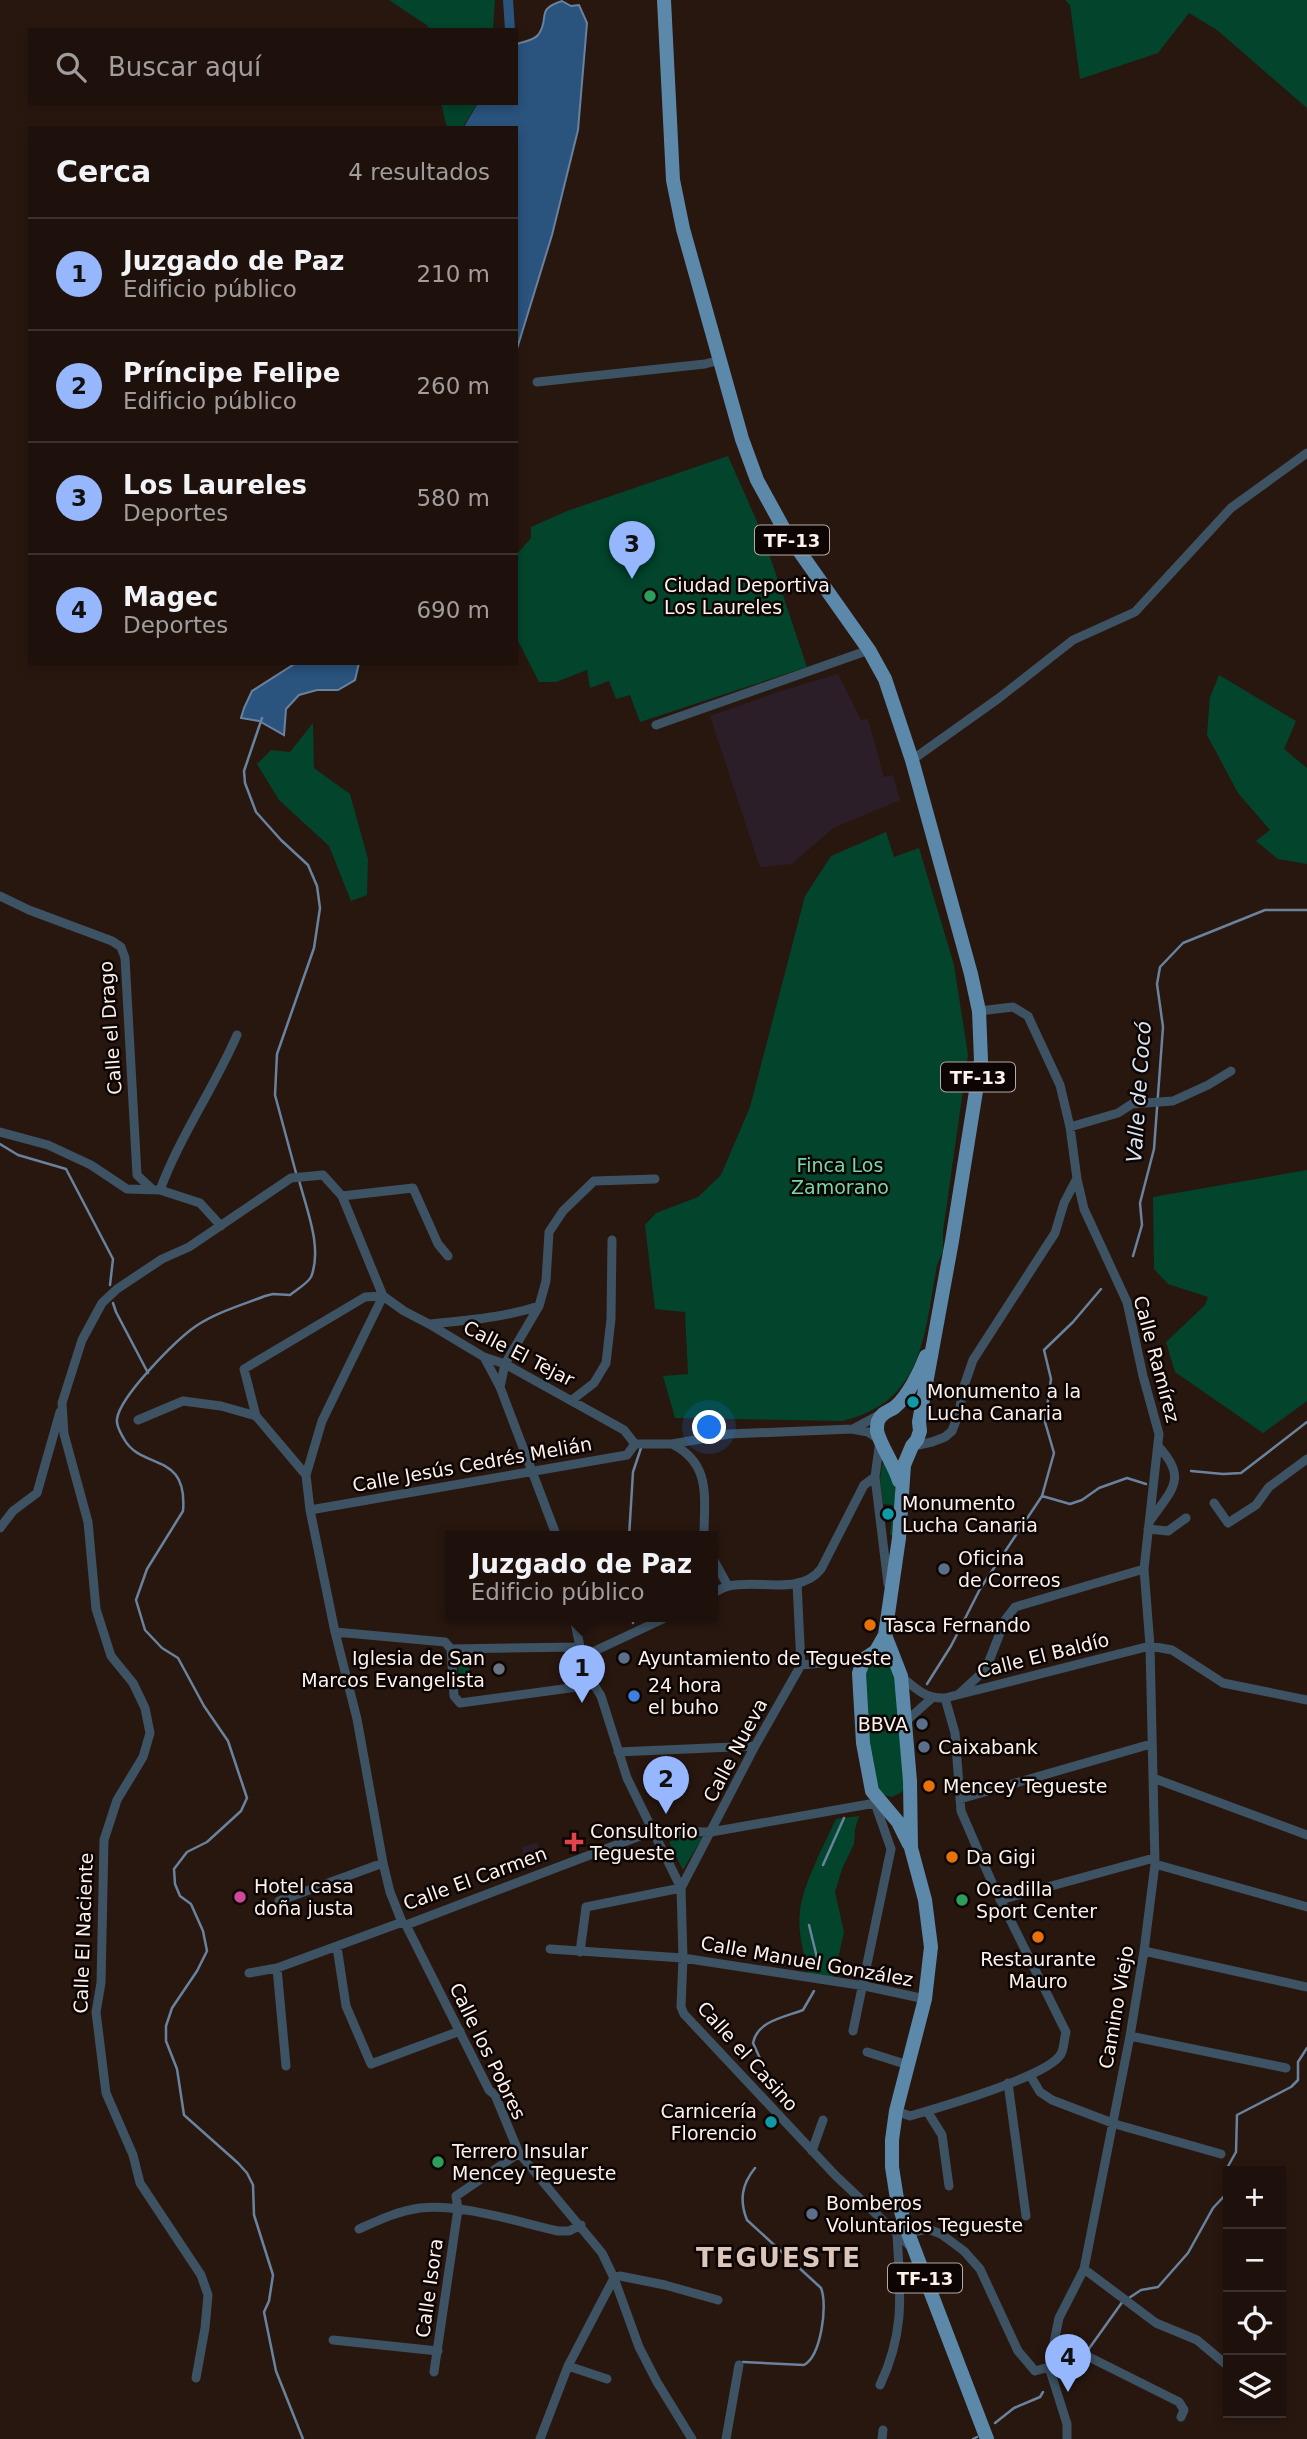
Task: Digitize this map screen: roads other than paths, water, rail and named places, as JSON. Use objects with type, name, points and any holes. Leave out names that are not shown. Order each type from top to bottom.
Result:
[{"type":"main road","name":"TF-13","points":[[664,0],[673,180],[683,229],[742,439],[757,480],[785,531],[869,650],[885,678],[912,760],[979,1011],[981,1060],[919,1422],[920,1431],[904,1465],[899,1538],[885,1635],[901,1676],[911,1848]]},
{"type":"main road","name":"TF-13","points":[[901,1489],[895,1466],[877,1429],[878,1421],[890,1410],[923,1365],[934,1334]]},
{"type":"main road","points":[[890,1410],[906,1409],[913,1413],[919,1422]]},
{"type":"main road","points":[[882,1443],[892,1450],[903,1450],[912,1446]]},
{"type":"main road","points":[[864,1659],[876,1651],[885,1635]]},
{"type":"main road","points":[[864,1659],[881,1656],[894,1662]]},
{"type":"main road","name":"TF-13","points":[[864,1659],[859,1674],[863,1743],[872,1791],[898,1822],[911,1848],[925,1900],[931,1947],[926,1999],[896,2111],[892,2140],[892,2167],[902,2233],[914,2249],[987,2439]]},
{"type":"main road","points":[[881,1802],[894,1802],[909,1794]]},
{"type":"street","points":[[537,382],[705,364],[720,360]]},
{"type":"street","points":[[912,760],[999,698],[1073,640],[1135,612],[1231,508],[1307,453]]},
{"type":"street","points":[[656,725],[869,650]]},
{"type":"street","name":"Calle el Drago","points":[[0,896],[121,947],[125,958],[137,1175],[156,1190]]},
{"type":"street","name":"Calle Ramírez","points":[[979,1011],[1013,1007],[1028,1016],[1060,1085],[1084,1209],[1127,1302],[1159,1434],[1144,1569]]},
{"type":"street","points":[[156,1190],[222,1072],[237,1035]]},
{"type":"street","points":[[1070,1127],[1118,1113],[1132,1104],[1174,1101],[1231,1071]]},
{"type":"street","points":[[0,1132],[48,1145],[91,1164],[127,1189],[156,1190],[200,1203],[221,1226]]},
{"type":"street","name":"Calle El Naciente","points":[[196,2378],[208,2295],[201,2275],[140,2183],[133,2155],[106,2093],[96,2012],[101,1983],[104,1840],[117,1800],[144,1757],[150,1732],[145,1708],[134,1683],[111,1656],[96,1609],[88,1522],[65,1434],[62,1403],[82,1340],[102,1303],[117,1289],[162,1259],[189,1247],[291,1178],[323,1175],[342,1196]]},
{"type":"street","points":[[500,1387],[505,1364],[539,1306],[546,1281],[549,1233],[563,1211],[594,1181],[655,1179]]},
{"type":"street","points":[[912,1446],[938,1440],[953,1431],[973,1360],[1055,1233],[1064,1203],[1077,1179]]},
{"type":"street","points":[[306,1475],[327,1411],[383,1296],[342,1196],[413,1188],[438,1244],[449,1256]]},
{"type":"street","points":[[572,1400],[594,1383],[606,1363],[611,1319],[612,1240]]},
{"type":"street","points":[[306,1475],[256,1416],[244,1369],[365,1297],[383,1296]]},
{"type":"street","name":"Calle El Tejar","points":[[383,1296],[484,1357],[505,1364],[624,1430],[635,1444]]},
{"type":"street","points":[[429,1324],[518,1313],[539,1306]]},
{"type":"street","points":[[484,1357],[500,1387],[555,1531]]},
{"type":"street","points":[[138,1420],[183,1401],[221,1406],[256,1416]]},
{"type":"street","points":[[0,1528],[13,1511],[37,1493],[62,1403]]},
{"type":"street","points":[[852,1430],[890,1410]]},
{"type":"street","points":[[635,1444],[672,1444],[729,1434],[852,1430],[868,1432],[882,1443],[875,1477],[890,1592]]},
{"type":"street","name":"Calle Jesús Cedrés Melián","points":[[310,1510],[627,1455],[635,1444]]},
{"type":"street","points":[[672,1444],[686,1451],[700,1469],[704,1483],[704,1531]]},
{"type":"street","points":[[1158,1447],[1170,1459],[1175,1471],[1174,1485],[1149,1525],[1168,1531],[1186,1518]]},
{"type":"street","points":[[1214,1503],[1228,1523],[1256,1505],[1269,1488],[1307,1459]]},
{"type":"street","name":"Calle los Pobres","points":[[306,1475],[310,1510],[335,1632],[357,1719],[390,1892],[489,2090],[495,2095],[519,2153],[602,2253],[639,2347],[692,2439]]},
{"type":"street","points":[[718,1591],[728,1586],[797,1583],[812,1578],[820,1570],[864,1485],[875,1477]]},
{"type":"street","points":[[718,1568],[728,1586]]},
{"type":"street","points":[[958,1695],[986,1669],[1005,1620],[1015,1608],[1144,1569]]},
{"type":"street","name":"Camino Viejo","points":[[1049,2367],[1059,2318],[1084,2269],[1115,2124],[1144,1951],[1155,1861],[1150,1646],[1144,1569]]},
{"type":"street","points":[[797,1583],[801,1665],[864,1659]]},
{"type":"street","points":[[575,1622],[581,1652]]},
{"type":"street","points":[[451,1649],[581,1652],[655,1622]]},
{"type":"street","points":[[335,1632],[445,1642],[451,1649],[454,1696],[460,1703],[594,1685]]},
{"type":"street","points":[[1150,1646],[1172,1650],[1223,1683],[1307,1700]]},
{"type":"street","name":"Calle El Baldío","points":[[928,1696],[945,1698],[1150,1646]]},
{"type":"street","name":"Calle el Casino","points":[[581,1652],[587,1682],[594,1685],[601,1696],[627,1778],[681,1888],[681,2007],[684,2014],[812,2151],[902,2233]]},
{"type":"street","name":"Calle Nueva","points":[[681,1888],[755,1746],[801,1665]]},
{"type":"street","points":[[901,1676],[928,1696],[904,1723]]},
{"type":"street","points":[[896,2111],[910,2116],[1030,2075],[1050,2065],[1061,2054],[1066,2032],[1000,1900],[961,1811],[955,1733],[945,1698]]},
{"type":"street","points":[[960,1799],[1151,1744]]},
{"type":"street","points":[[618,1752],[755,1746]]},
{"type":"street","points":[[1153,1778],[1307,1835]]},
{"type":"street","points":[[853,2031],[891,1849],[877,1809],[881,1802]]},
{"type":"street","name":"Calle El Carmen","points":[[249,1973],[277,1968],[404,1924],[653,1831],[711,1832],[881,1802]]},
{"type":"street","points":[[1000,1900],[1155,1861],[1307,1907]]},
{"type":"street","points":[[279,1901],[383,1863]]},
{"type":"street","points":[[580,1952],[586,1907],[681,1888]]},
{"type":"street","points":[[337,1947],[346,2006],[371,2064],[460,2031]]},
{"type":"street","name":"Calle Manuel González","points":[[550,1949],[683,1958],[864,1986],[926,1999]]},
{"type":"street","points":[[1144,1951],[1307,1987]]},
{"type":"street","points":[[277,1968],[286,2066]]},
{"type":"street","points":[[1130,2036],[1286,2068]]},
{"type":"street","points":[[867,2052],[908,2065]]},
{"type":"street","points":[[1030,2075],[1040,2092],[1052,2100],[1115,2124],[1221,2154]]},
{"type":"street","points":[[1008,2083],[1026,2216]]},
{"type":"street","points":[[927,2111],[942,2135],[949,2186]]},
{"type":"street","points":[[812,2151],[823,2120]]},
{"type":"street","points":[[458,2209],[456,2196],[519,2153]]},
{"type":"street","points":[[359,2229],[395,2213],[422,2208],[458,2209],[558,2231],[569,2231],[581,2225]]},
{"type":"street","name":"Calle Isora","points":[[434,2372],[458,2209]]},
{"type":"street","points":[[880,2385],[891,2362],[898,2337],[902,2233],[928,2229],[941,2234],[964,2251],[980,2269],[1018,2351],[1035,2371],[1049,2367],[1067,2424],[1067,2439]]},
{"type":"street","points":[[1084,2269],[1156,2323],[1186,2334],[1208,2347],[1223,2361]]},
{"type":"street","points":[[540,2439],[568,2366],[614,2278],[620,2276],[665,2285],[718,2300]]},
{"type":"street","points":[[333,2340],[438,2351]]},
{"type":"street","points":[[1055,2340],[1179,2402],[1184,2410],[1181,2417]]},
{"type":"street","points":[[726,2439],[739,2365]]},
{"type":"street","points":[[568,2366],[607,2379]]},
{"type":"water","points":[[562,1],[571,6],[579,5],[587,23],[578,130],[552,235],[518,346],[518,126],[472,126],[485,105],[518,105],[518,44],[536,37],[542,29],[546,11],[553,4]]},
{"type":"water","points":[[293,665],[359,665],[355,680],[338,690],[317,690],[299,695],[286,709],[284,735],[259,721],[241,718],[252,691]]},
{"type":"waterway","points":[[508,0],[510,28]]},
{"type":"waterway","points":[[470,126],[483,105]]},
{"type":"waterway","points":[[262,718],[244,771],[245,783],[256,812],[308,865],[317,886],[320,908],[314,948],[277,1054],[275,1095],[296,1173]]},
{"type":"waterway","name":"Valle de Cocó","points":[[1133,1256],[1142,1225],[1140,1203],[1154,1149],[1163,1027],[1157,984],[1160,967],[1183,943],[1265,910],[1307,910]]},
{"type":"waterway","points":[[0,1144],[18,1155],[66,1169],[113,1259],[110,1285]]},
{"type":"waterway","points":[[299,1180],[314,1241],[314,1266],[309,1280],[290,1295],[265,1296],[196,1326],[138,1383],[120,1409],[117,1422],[119,1430],[132,1449],[171,1470],[183,1492],[183,1511],[147,1569],[136,1600],[145,1630],[162,1648],[178,1658],[204,1706],[228,1741],[247,1798],[241,1811],[207,1842],[187,1852],[174,1869],[175,1884],[180,1896],[191,1904],[203,1931],[207,1951],[172,2008],[166,2026],[166,2041],[177,2069],[184,2115],[238,2163],[253,2185],[254,2215],[273,2275],[269,2301],[264,2312],[276,2371],[303,2439]]},
{"type":"waterway","name":"Valle de Cocó","points":[[927,1684],[951,1646],[980,1589],[1042,1496],[1054,1453],[1045,1422],[1051,1379],[1044,1350],[1101,1289]]},
{"type":"waterway","points":[[113,1303],[148,1373]]},
{"type":"waterway","points":[[1191,1471],[1241,1473],[1307,1422]]},
{"type":"waterway","points":[[629,1531],[633,1472],[642,1445]]},
{"type":"waterway","points":[[1042,1496],[1070,1504],[1082,1500],[1099,1488],[1127,1478],[1146,1484]]},
{"type":"waterway","name":"Valle de Cocó","points":[[823,1865],[844,1818]]},
{"type":"waterway","name":"Valle de Cocó","points":[[809,1925],[819,1966]]},
{"type":"waterway","name":"Valle de Cocó","points":[[778,2098],[753,2043],[766,2025],[803,2010],[814,1991]]},
{"type":"waterway","points":[[1129,2298],[1141,2290],[1158,2287],[1188,2253],[1213,2208],[1228,2192],[1227,2168],[1236,2152],[1237,2115],[1291,2087],[1298,2080],[1298,2062],[1307,2048]]},
{"type":"waterway","name":"Valle de Cocó","points":[[743,2362],[804,2365],[810,2360],[819,2341],[824,2306],[821,2288],[747,2220],[743,2192],[755,2168]]},
{"type":"waterway","points":[[1088,2350],[1123,2301]]},
{"type":"waterway","points":[[995,2423],[1014,2408],[1040,2397],[1043,2392]]},
{"type":"waterway","points":[[973,2439],[977,2437]]},
{"type":"place","name":"Los Laureles","points":[[632,579]]},
{"type":"place","name":"Ciudad Deportiva Los Laureles","points":[[650,596]]},
{"type":"place","name":"Monumento a la Lucha Canaria","points":[[913,1402]]},
{"type":"place","name":"Monumento Lucha Canaria","points":[[888,1514]]},
{"type":"place","name":"Oficina de Correos","points":[[944,1569]]},
{"type":"place","name":"Tasca Fernando","points":[[870,1625]]},
{"type":"place","name":"Ayuntamiento de Tegueste","points":[[624,1658]]},
{"type":"place","name":"Iglesia de San Marcos Evangelista","points":[[499,1669]]},
{"type":"place","name":"24 hora el buho","points":[[634,1696]]},
{"type":"place","name":"Juzgado de Paz","points":[[582,1703]]},
{"type":"place","name":"BBVA","points":[[922,1724]]},
{"type":"place","name":"Caixabank","points":[[924,1747]]},
{"type":"place","name":"Mencey Tegueste","points":[[929,1786]]},
{"type":"place","name":"Príncipe Felipe","points":[[666,1814]]},
{"type":"place","name":"Consultorio Tegueste","points":[[574,1842]]},
{"type":"place","name":"Da Gigi","points":[[952,1857]]},
{"type":"place","name":"Hotel casa doña justa","points":[[240,1897]]},
{"type":"place","name":"Ocadilla Sport Center","points":[[962,1900]]},
{"type":"place","name":"Restaurante Mauro","points":[[1038,1937]]},
{"type":"place","name":"Carnicería Florencio","points":[[771,2122]]},
{"type":"place","name":"Terrero Insular Mencey Tegueste","points":[[438,2162]]},
{"type":"place","name":"Bomberos Voluntarios Tegueste","points":[[812,2214]]},
{"type":"place","name":"Magec","points":[[1068,2392]]},
{"type":"district","name":"TEGUESTE","points":[[779,2258]]},
{"type":"park label","name":"Finca Los Zamorano","points":[[840,1176]]}]
